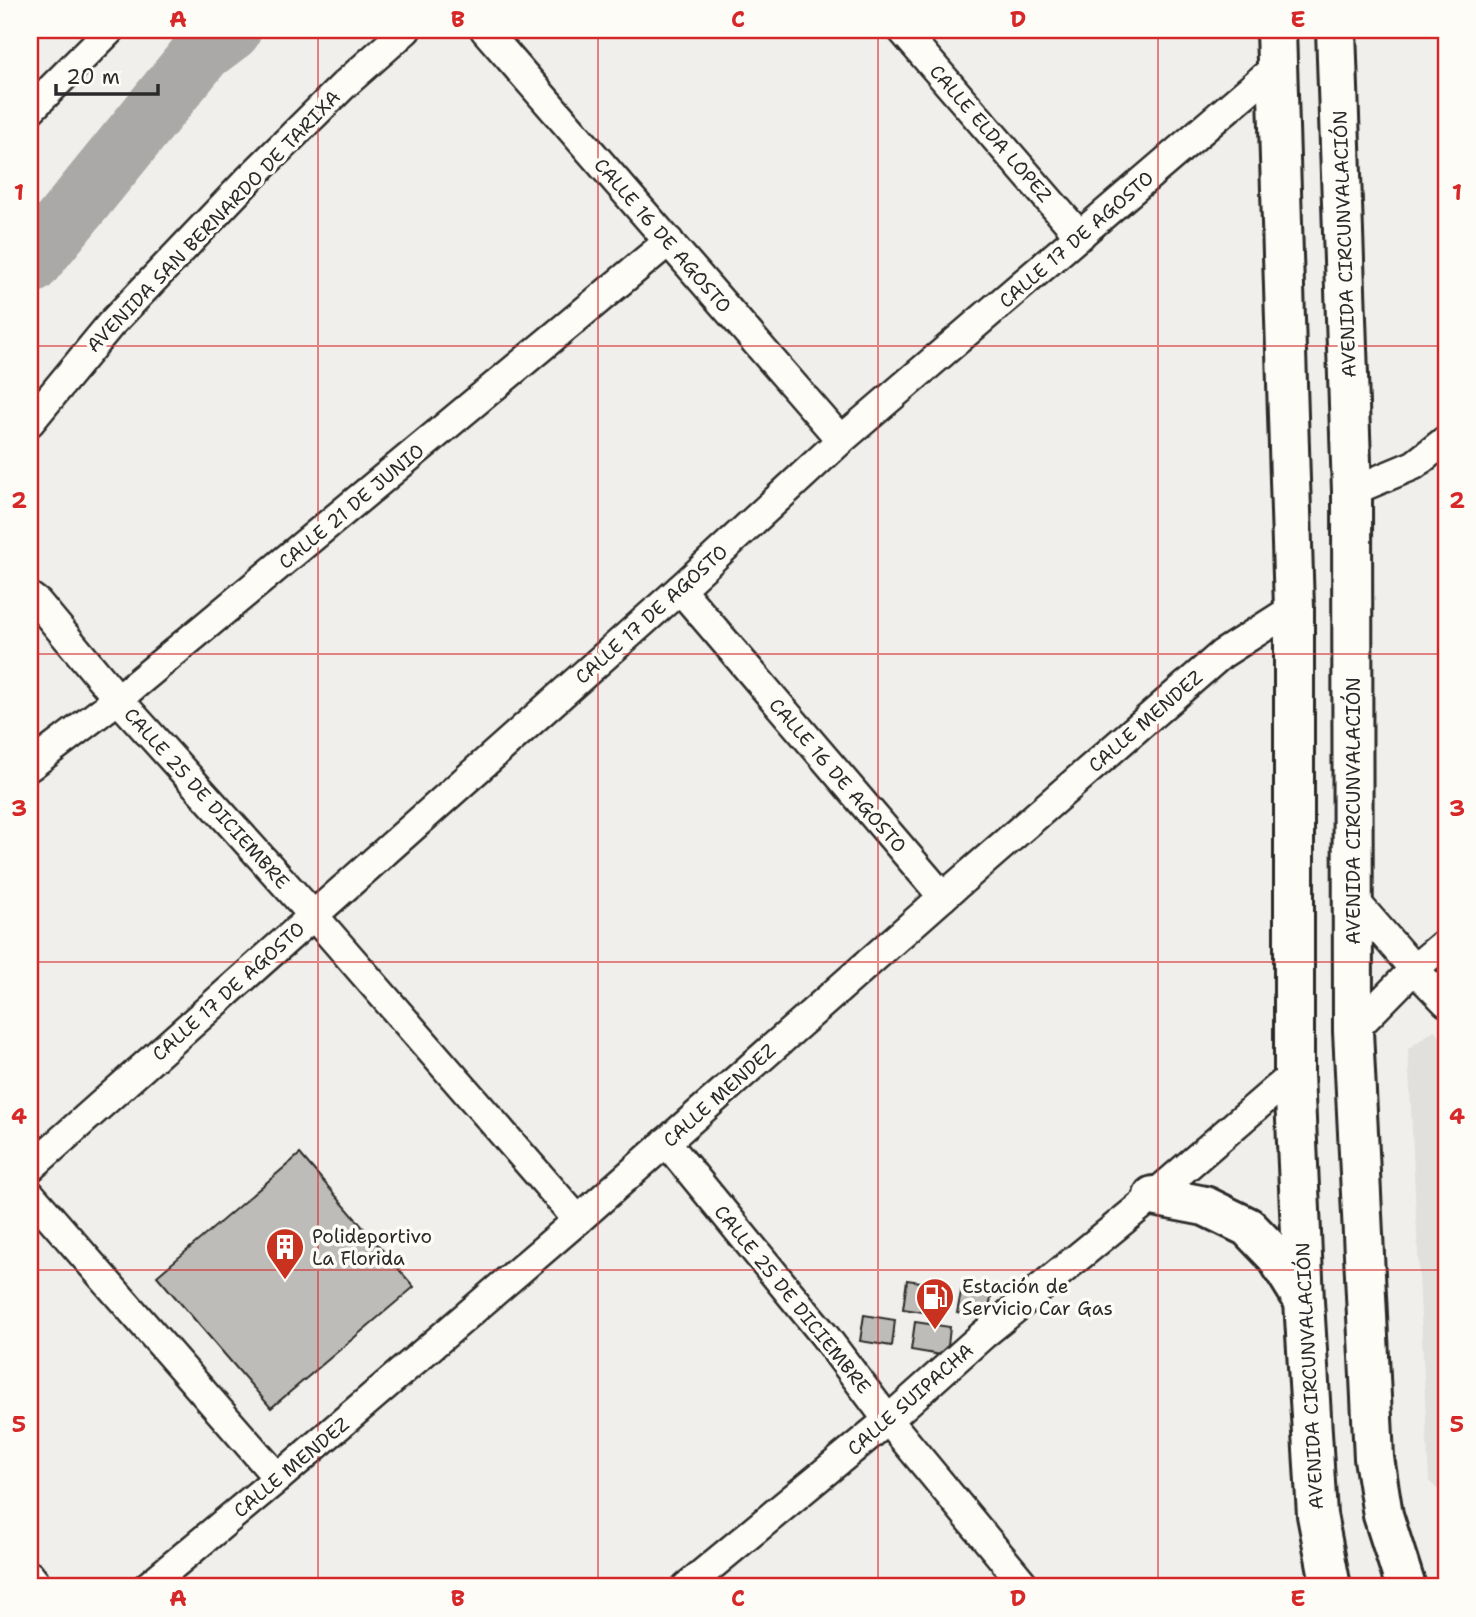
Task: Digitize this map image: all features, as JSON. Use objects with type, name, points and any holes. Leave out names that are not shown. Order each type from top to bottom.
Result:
[{"type":"highway","name":"AVENIDA CIRCUNVALACIÓN","points":[[1336,30],[1352,491],[1353,1031],[1374,1458],[1383,1515],[1406,1587]]},
{"type":"highway","name":"AVENIDA CIRCUNVALACIÓN","points":[[1277,48],[1294,608],[1294,1074],[1317,1515],[1331,1587]]},
{"type":"highway","points":[[1153,1196],[1205,1206],[1248,1227],[1276,1256],[1304,1301]]},
{"type":"street","points":[[30,110],[110,30]]},
{"type":"street","name":"AVENIDA SAN BERNARDO DE TARIXA","points":[[30,422],[110,326],[240,188],[345,85],[406,30]]},
{"type":"street","name":"CALLE 16 DE AGOSTO","points":[[485,30],[841,440]]},
{"type":"street","name":"CALLE ELDA LOPEZ","points":[[902,30],[1080,236]]},
{"type":"street","name":"CALLE 17 DE AGOSTO","points":[[30,1168],[680,589],[841,440],[1080,236],[1277,48]]},
{"type":"street","name":"CALLE 21 DE JUNIO","points":[[30,766],[118,699],[668,241]]},
{"type":"street","points":[[1352,491],[1414,464],[1446,440]]},
{"type":"street","name":"CALLE 16 DE AGOSTO","points":[[680,589],[943,897]]},
{"type":"street","name":"CALLE 25 DE DICIEMBRE","points":[[30,597],[313,915],[578,1220]]},
{"type":"street","name":"CALLE MENDEZ","points":[[147,1587],[578,1220],[1222,654],[1294,608]]},
{"type":"street","points":[[1354,900],[1446,1002]]},
{"type":"street","points":[[1353,1031],[1414,969],[1446,942]]},
{"type":"street","name":"CALLE SUIPACHA","points":[[686,1587],[888,1420],[983,1335],[1153,1196],[1294,1074]]},
{"type":"street","name":"CALLE 25 DE DICIEMBRE","points":[[666,1142],[824,1335],[888,1420],[1026,1587]]},
{"type":"street","points":[[30,1194],[278,1478]]},
{"type":"street","points":[[30,1576],[39,1587]]},
{"type":"shaded area","points":[[1434,1030],[1446,1042],[1446,1498],[1429,1481],[1408,1049]]},
{"type":"building","name":"Polideportivo La Florida","points":[[300,1154],[414,1287],[271,1408],[157,1276]]},
{"type":"building","points":[[907,1280],[935,1284],[930,1313],[903,1309]]},
{"type":"building","points":[[962,1287],[992,1293],[987,1319],[957,1313]]},
{"type":"building","points":[[864,1315],[895,1320],[892,1346],[860,1341]]},
{"type":"building","points":[[915,1322],[950,1327],[947,1356],[911,1350]]},
{"type":"waterway","points":[[30,264],[203,51],[231,30]]},
{"type":"place","name":"Polideportivo La Florida","points":[[285,1281]]},
{"type":"place","name":"Estación de Servicio Car Gas","points":[[935,1331]]}]
